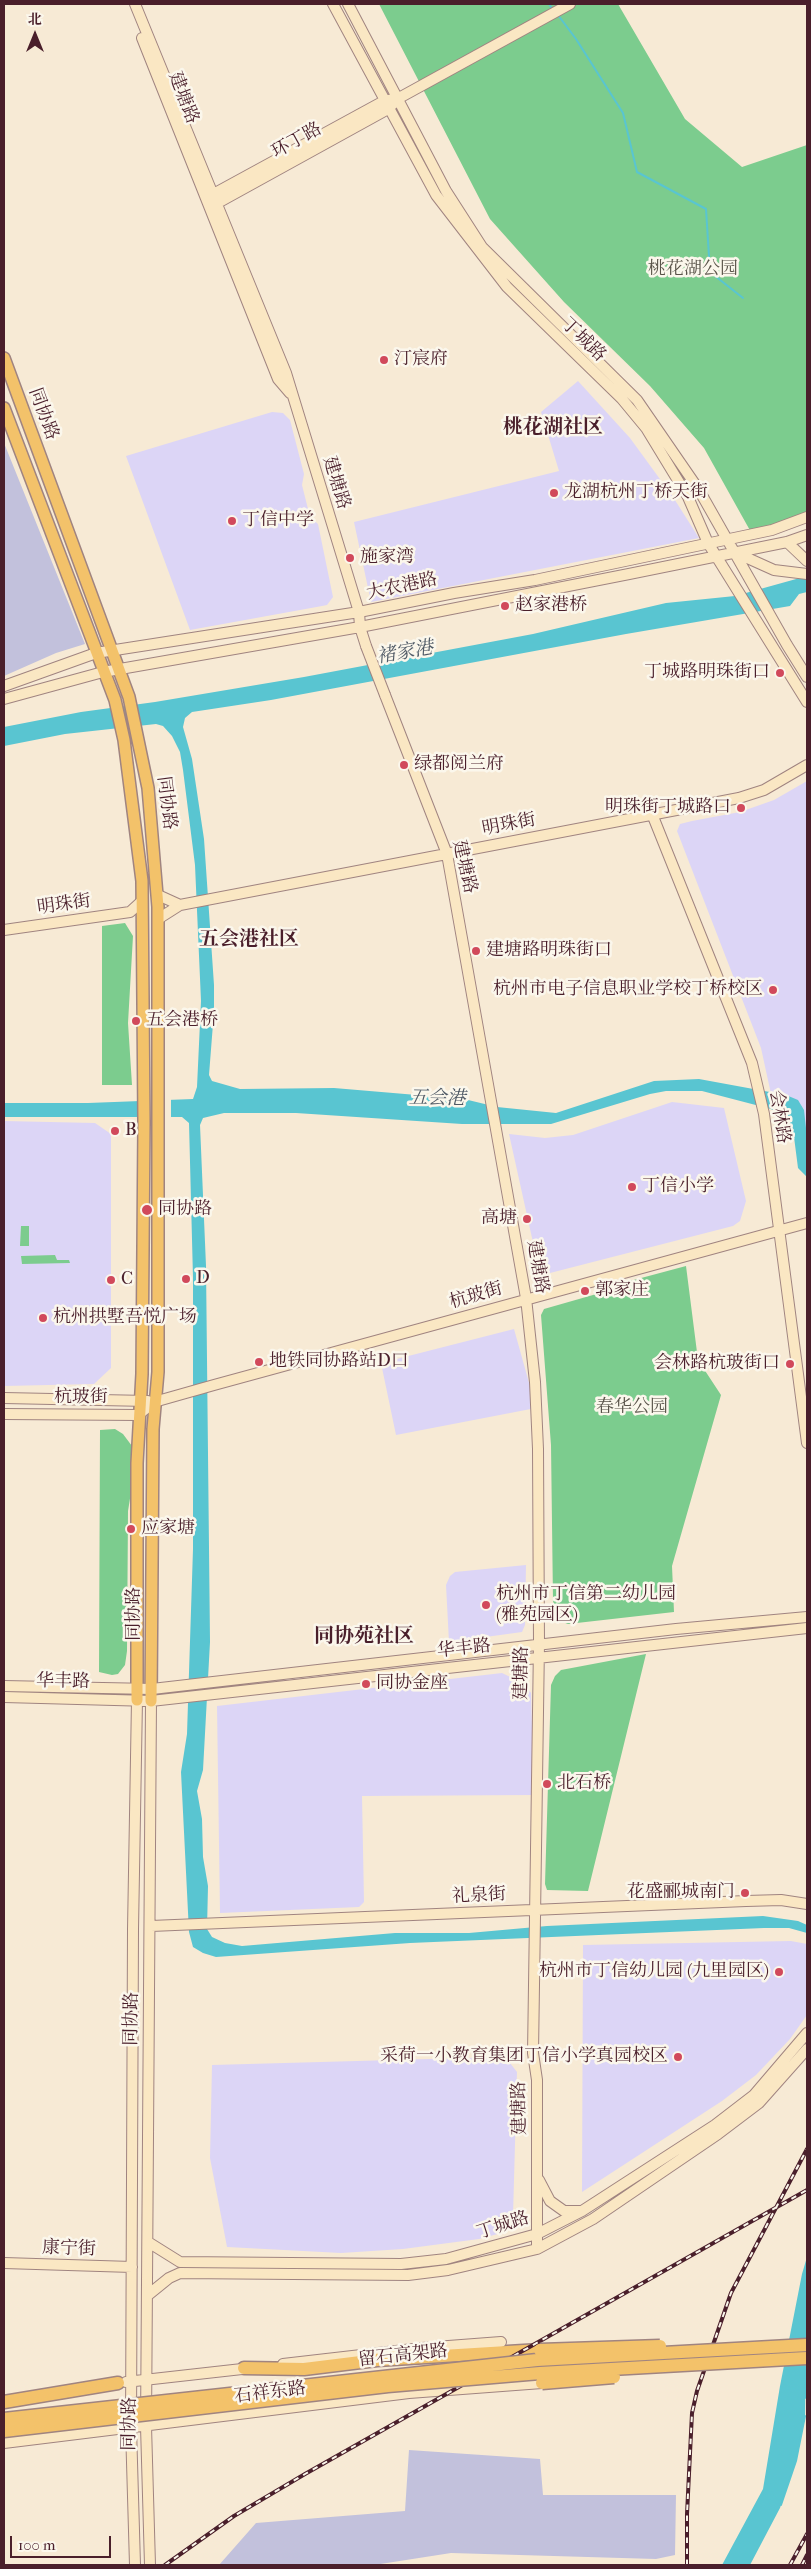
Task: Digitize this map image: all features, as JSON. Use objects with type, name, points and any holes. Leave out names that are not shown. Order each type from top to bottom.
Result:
[{"type":"highway","name":"留石高架路","points":[[4,2419],[528,2361],[807,2345]]},
{"type":"highway","points":[[244,2368],[304,2369],[416,2357],[640,2346],[750,2349]]},
{"type":"highway","name":"留石高架路","points":[[4,2432],[388,2386],[540,2373],[807,2358]]},
{"type":"highway","points":[[542,2383],[679,2372],[750,2362]]},
{"type":"highway","points":[[4,2402],[118,2383]]},
{"type":"main road","name":"建塘路","points":[[128,4],[210,201],[286,373],[359,612],[360,627],[366,646],[447,854],[526,1298],[535,1382],[538,1449],[539,1644],[533,2053],[537,2080],[537,2249]]},
{"type":"main road","name":"建塘路","points":[[135,4],[210,201]]},
{"type":"main road","name":"丁城路","points":[[333,4],[436,195],[485,260],[540,321],[622,399],[646,428],[688,497],[716,557],[807,702]]},
{"type":"main road","name":"丁城路","points":[[348,4],[399,98],[446,191],[482,247],[637,400],[699,490],[733,552],[807,677]]},
{"type":"main road","name":"环丁路","points":[[210,201],[570,4]]},
{"type":"main road","name":"同协路","points":[[4,358],[129,697],[147,781],[158,895],[158,1372],[154,1402],[152,1695],[149,1814],[151,1926],[148,2379],[146,2426],[150,2565]]},
{"type":"main road","name":"同协路","points":[[4,408],[115,700],[124,740],[142,881],[144,1123],[140,1400],[138,1415],[137,1695],[132,1939],[131,2428],[135,2565]]},
{"type":"main road","name":"大农港路","points":[[4,686],[96,653],[359,612],[454,593],[535,580],[772,530],[807,517]]},
{"type":"main road","name":"大农港路","points":[[4,699],[103,672],[360,627],[716,557],[787,542],[807,535]]},
{"type":"main road","points":[[787,542],[807,561]]},
{"type":"main road","points":[[733,552],[774,570],[807,574]]},
{"type":"main road","name":"明珠街","points":[[158,920],[180,905],[739,798],[764,790],[807,765]]},
{"type":"main road","name":"会林路","points":[[652,814],[752,1063],[764,1114],[807,1443]]},
{"type":"main road","points":[[158,895],[180,905]]},
{"type":"main road","points":[[142,901],[130,912],[143,922]]},
{"type":"main road","name":"明珠街","points":[[4,930],[130,912]]},
{"type":"main road","name":"杭玻街","points":[[4,1398],[140,1400],[154,1402],[526,1298],[807,1223]]},
{"type":"main road","name":"杭玻街","points":[[4,1414],[138,1415],[154,1402]]},
{"type":"main road","name":"华丰路","points":[[4,1697],[152,1695],[185,1698],[217,1687],[539,1644],[807,1617]]},
{"type":"main road","name":"华丰路","points":[[152,1695],[185,1686],[217,1687],[538,1658],[807,1628]]},
{"type":"main road","name":"华丰路","points":[[4,1686],[137,1695]]},
{"type":"main road","name":"礼泉街","points":[[151,1926],[781,1900],[807,1904]]},
{"type":"main road","name":"丁城路","points":[[148,2242],[180,2262],[401,2264],[446,2259],[483,2251],[537,2234],[582,2211],[715,2125],[754,2095],[807,2033]]},
{"type":"main road","name":"丁城路","points":[[148,2295],[169,2278],[180,2273],[408,2275],[448,2270],[537,2249],[593,2219],[759,2104],[807,2048]]},
{"type":"main road","name":"建塘路","points":[[537,2174],[550,2201],[564,2210],[582,2211]]},
{"type":"main road","name":"康宁街","points":[[4,2263],[132,2267]]},
{"type":"main road","name":"石祥东路","points":[[4,2396],[422,2348],[500,2342]]},
{"type":"main road","name":"石祥东路","points":[[4,2443],[409,2393],[542,2383]]},
{"type":"shaded area","name":"龙湖杭州丁桥天街","points":[[578,381],[630,438],[673,497],[699,538],[371,602],[354,522],[559,471],[541,412]]},
{"type":"shaded area","name":"丁信中学","points":[[272,412],[283,413],[290,420],[304,474],[302,485],[310,517],[318,524],[333,597],[327,605],[190,630],[126,456]]},
{"type":"shaded area","points":[[4,443],[85,644],[56,653],[4,676]]},
{"type":"shaded area","name":"杭州市电子信息职业学校丁桥校区","points":[[807,781],[807,1166],[799,1103],[771,1094],[761,1048],[677,831],[680,824],[740,812],[774,800]]},
{"type":"shaded area","name":"丁信小学","points":[[672,1102],[724,1108],[746,1201],[740,1221],[733,1226],[550,1273],[542,1272],[538,1265],[509,1134],[545,1138],[573,1135]]},
{"type":"shaded area","points":[[4,1121],[95,1123],[111,1134],[111,1368],[94,1384],[4,1386]]},
{"type":"shaded area","points":[[514,1329],[536,1408],[396,1435],[381,1363]]},
{"type":"shaded area","name":"杭州市丁信第二幼儿园 (雅苑园区)","points":[[526,1565],[525,1625],[522,1632],[449,1642],[446,1585],[450,1576],[455,1572]]},
{"type":"shaded area","name":"同协金座","points":[[502,1673],[525,1684],[531,1693],[534,1795],[362,1796],[364,1902],[359,1907],[220,1913],[217,1706]]},
{"type":"shaded area","name":"采荷一小教育集团丁信小学真园校区","points":[[791,1941],[807,1944],[807,2015],[790,2039],[756,2075],[722,2101],[582,2192],[583,1945]]},
{"type":"shaded area","points":[[502,2057],[517,2072],[513,2216],[511,2226],[505,2232],[479,2239],[403,2249],[341,2253],[227,2247],[210,2158],[212,2065]]},
{"type":"shaded area","points":[[409,2450],[540,2459],[543,2495],[676,2495],[675,2555],[656,2559],[451,2553],[374,2565],[219,2565],[256,2523],[405,2511]]},
{"type":"green space","name":"桃花湖公园","points":[[379,4],[618,4],[685,119],[742,167],[807,145],[807,514],[752,534],[704,448],[650,386],[564,302],[490,219]]},
{"type":"green space","points":[[125,923],[133,936],[128,1023],[132,1085],[102,1085],[102,926]]},
{"type":"green space","points":[[21,1226],[29,1226],[29,1246],[20,1246]]},
{"type":"green space","points":[[55,1255],[57,1260],[69,1260],[70,1263],[22,1264],[21,1256]]},
{"type":"green space","name":"春华公园","points":[[686,1266],[698,1360],[721,1395],[672,1566],[674,1612],[568,1624],[560,1621],[553,1601],[551,1445],[541,1315],[544,1309],[607,1291],[630,1281]]},
{"type":"green space","points":[[115,1429],[123,1434],[132,1446],[132,1486],[128,1511],[127,1651],[125,1665],[118,1674],[112,1675],[99,1672],[100,1430]]},
{"type":"green space","points":[[646,1654],[588,1891],[547,1890],[545,1884],[551,1685],[555,1676],[561,1670]]},
{"type":"water","name":"五会港","points":[[807,576],[807,592],[799,594],[790,606],[626,634],[271,700],[192,712],[185,718],[183,727],[192,759],[204,839],[214,985],[209,1075],[212,1081],[240,1089],[334,1088],[464,1099],[497,1107],[556,1113],[654,1081],[699,1079],[786,1095],[798,1100],[804,1110],[807,1137],[807,1177],[798,1168],[794,1137],[786,1117],[771,1109],[702,1091],[666,1091],[650,1094],[551,1124],[462,1124],[296,1113],[224,1113],[203,1118],[200,1125],[206,1266],[210,1642],[203,1770],[197,1791],[202,1819],[203,1857],[208,1886],[207,1929],[212,1937],[225,1943],[242,1946],[395,1933],[469,1933],[547,1926],[763,1916],[798,1921],[807,1925],[807,1933],[789,1928],[764,1928],[410,1943],[216,1957],[203,1953],[193,1947],[189,1932],[181,1772],[187,1734],[193,1549],[193,1278],[189,1123],[182,1117],[4,1117],[4,1103],[88,1103],[193,1099],[197,1087],[201,1001],[195,865],[183,770],[180,752],[172,736],[163,726],[156,724],[65,734],[4,746],[4,727],[81,712],[155,702],[304,677],[533,634],[666,603],[735,596]]},
{"type":"water","points":[[807,2257],[805,2418],[796,2461],[780,2508],[750,2565],[722,2565],[763,2489],[780,2386]]},
{"type":"pier","points":[[171,1099],[171,1120],[139,1120],[139,1100]]},
{"type":"waterway","points":[[549,4],[553,10]]},
{"type":"waterway","points":[[558,15],[576,39],[623,113],[637,172],[706,209],[710,272],[743,298]]},
{"type":"waterway","points":[[805,2398],[806,2363]]},
{"type":"waterway","points":[[781,2505],[796,2461],[805,2416]]},
{"type":"railway","points":[[687,2565],[687,2514],[692,2413],[697,2391],[731,2293],[807,2149]]},
{"type":"railway","points":[[165,2565],[234,2516],[305,2474],[807,2190]]},
{"type":"railway","points":[[790,2565],[807,2534]]},
{"type":"railway","points":[[802,2565],[807,2555]]},
{"type":"place","name":"汀宸府","points":[[384,360]]},
{"type":"place","name":"龙湖杭州丁桥天街","points":[[554,493]]},
{"type":"place","name":"丁信中学","points":[[232,521]]},
{"type":"place","name":"施家湾","points":[[350,558]]},
{"type":"place","name":"赵家港桥","points":[[505,606]]},
{"type":"place","name":"丁城路明珠街口","points":[[780,673]]},
{"type":"place","name":"绿都阅兰府","points":[[404,765]]},
{"type":"place","name":"明珠街丁城路口","points":[[741,808]]},
{"type":"place","name":"建塘路明珠街口","points":[[476,951]]},
{"type":"place","name":"杭州市电子信息职业学校丁桥校区","points":[[773,990]]},
{"type":"place","name":"五会港桥","points":[[136,1021]]},
{"type":"place","name":"B","points":[[115,1131]]},
{"type":"place","name":"丁信小学","points":[[632,1187]]},
{"type":"place","name":"同协路","points":[[147,1210]]},
{"type":"place","name":"高塘","points":[[527,1219]]},
{"type":"place","name":"D","points":[[186,1279]]},
{"type":"place","name":"C","points":[[111,1280]]},
{"type":"place","name":"郭家庄","points":[[585,1291]]},
{"type":"place","name":"杭州拱墅吾悦广场","points":[[43,1318]]},
{"type":"place","name":"地铁同协路站D口","points":[[259,1362]]},
{"type":"place","name":"会林路杭玻街口","points":[[790,1364]]},
{"type":"place","name":"应家塘","points":[[131,1529]]},
{"type":"place","name":"杭州市丁信第二幼儿园 (雅苑园区)","points":[[486,1605]]},
{"type":"place","name":"同协金座","points":[[366,1684]]},
{"type":"place","name":"北石桥","points":[[547,1784]]},
{"type":"place","name":"花盛郦城南门","points":[[745,1893]]},
{"type":"place","name":"杭州市丁信幼儿园 (九里园区)","points":[[779,1972]]},
{"type":"place","name":"采荷一小教育集团丁信小学真园校区","points":[[678,2057]]},
{"type":"district","name":"桃花湖社区","points":[[553,428]]},
{"type":"district","name":"五会港社区","points":[[249,940]]},
{"type":"district","name":"同协苑社区","points":[[364,1637]]},
{"type":"water label","name":"褚家港","points":[[405,653]]}]
